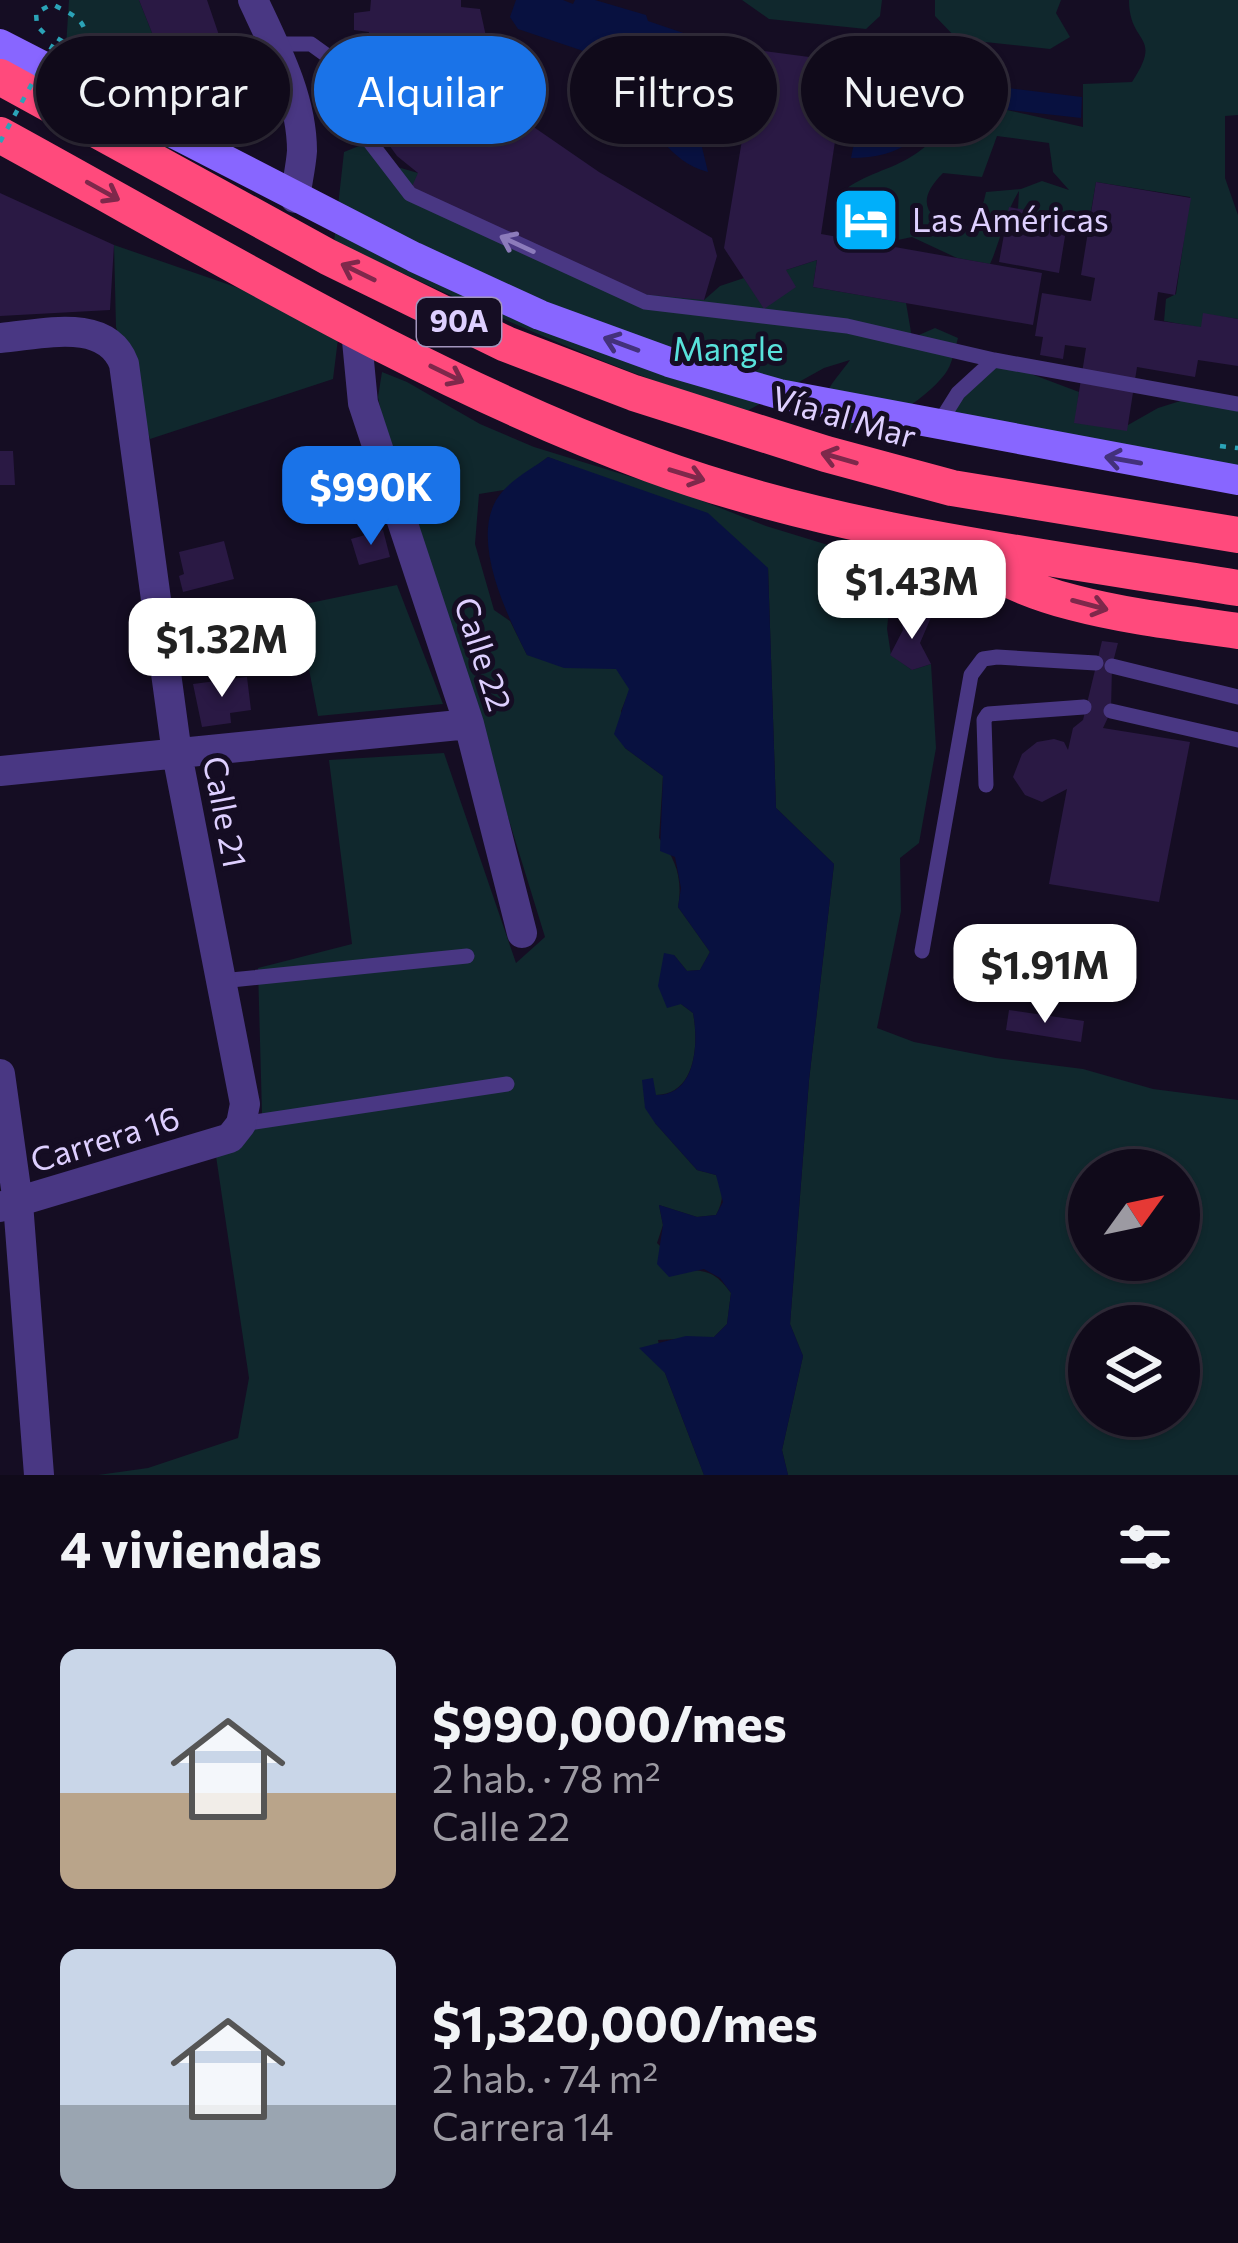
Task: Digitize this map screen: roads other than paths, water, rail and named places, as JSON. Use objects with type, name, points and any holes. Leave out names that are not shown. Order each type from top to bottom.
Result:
[{"type":"highway","name":"Vía al Mar","points":[[14,68],[328,257],[506,344],[655,400],[952,488],[1238,536]]},
{"type":"highway","name":"90A","points":[[0,138],[356,330],[538,418],[652,464],[768,501],[988,548],[1238,588]]},
{"type":"highway","points":[[948,539],[984,570],[1058,596],[1124,614],[1238,631]]},
{"type":"main road","name":"Vía al Mar","points":[[0,44],[14,68],[540,315],[670,362],[778,394],[1238,480]]},
{"type":"street","points":[[253,0],[270,36]]},
{"type":"street","points":[[290,89],[302,151],[295,198]]},
{"type":"street","name":"Calle 22","points":[[356,330],[363,403],[469,724],[522,933]]},
{"type":"street","name":"Calle 21","points":[[0,338],[81,332],[101,336],[119,351],[177,754],[244,1104],[236,1131]]},
{"type":"street","points":[[0,771],[469,724]]},
{"type":"street","points":[[0,1074],[9,1205],[39,1475]]},
{"type":"street","name":"Carrera 16","points":[[9,1205],[236,1131]]},
{"type":"lane","points":[[290,44],[311,44],[329,57],[358,125],[410,194],[645,302],[847,326],[994,360],[1238,404]]},
{"type":"lane","points":[[937,427],[958,392],[994,360]]},
{"type":"lane","points":[[922,951],[971,675],[983,659],[1104,664],[1238,697]]},
{"type":"lane","points":[[986,785],[984,719],[988,714],[1084,707]]},
{"type":"lane","points":[[1111,710],[1238,740]]},
{"type":"lane","points":[[221,982],[467,956]]},
{"type":"lane","points":[[236,1131],[506,1084]]},
{"type":"place","name":"Las Américas","points":[[866,220]]},
{"type":"park label","name":"Mangle","points":[[728,349]]}]
